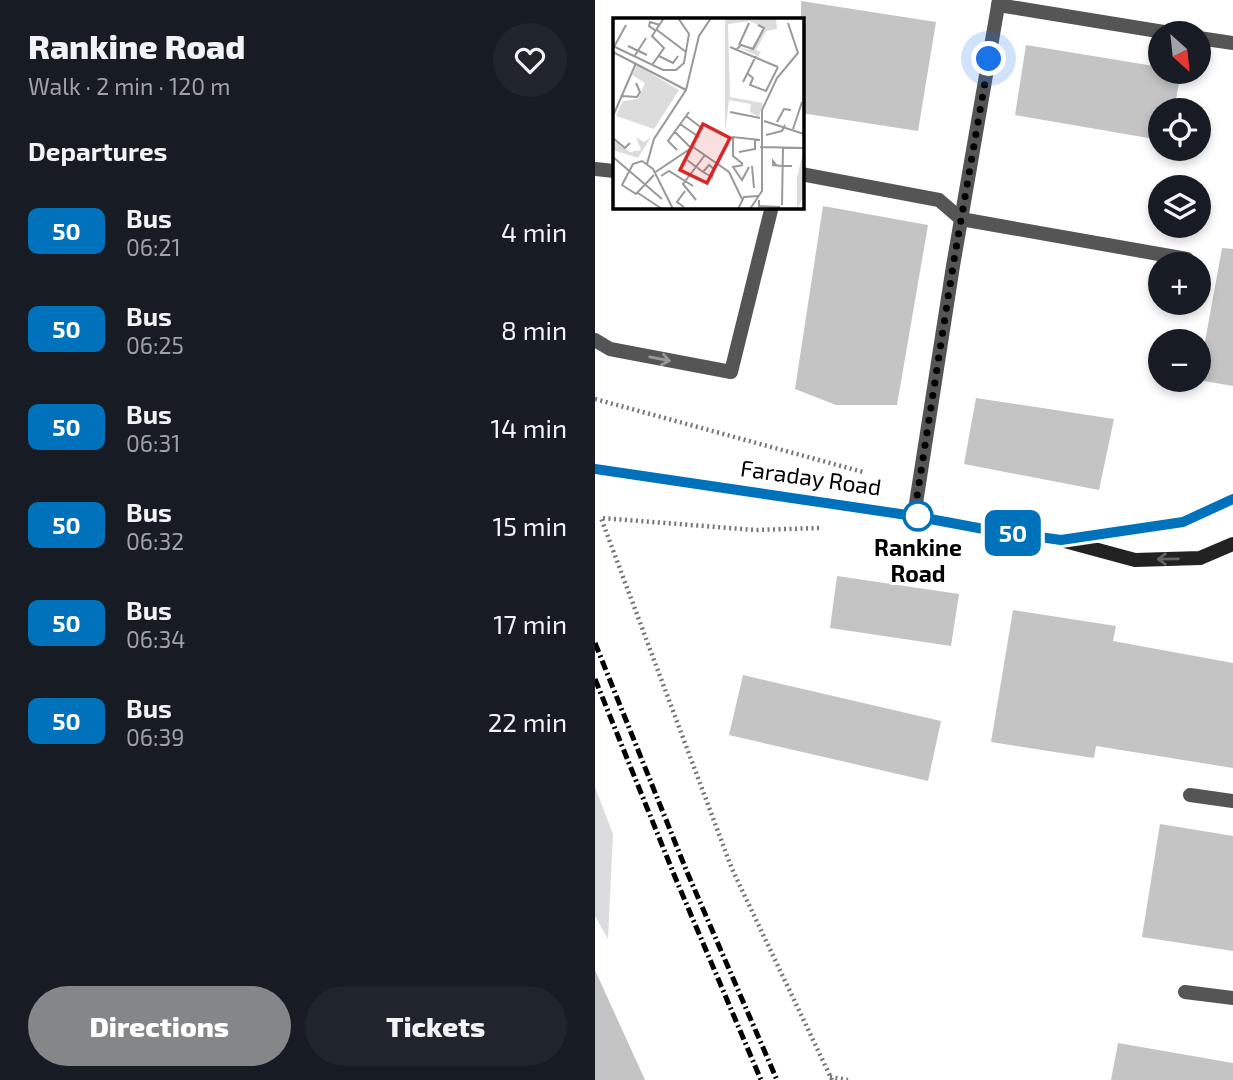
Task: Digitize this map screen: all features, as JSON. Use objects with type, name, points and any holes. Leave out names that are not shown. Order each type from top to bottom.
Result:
[{"type":"street","points":[[914,516],[998,3],[1148,29]]},
{"type":"street","points":[[1211,40],[1233,44]]},
{"type":"street","points":[[595,169],[613,172]]},
{"type":"street","points":[[803,174],[939,200],[961,219],[1148,252]]},
{"type":"street","points":[[595,340],[610,349],[730,372],[771,208]]},
{"type":"street","name":"Faraday Road","points":[[597,470],[1061,540],[1135,560],[1200,558],[1233,544]]},
{"type":"street","name":"Faraday Road","points":[[1061,540],[1183,522],[1233,499]]},
{"type":"street","points":[[1190,795],[1233,801]]},
{"type":"street","points":[[1185,992],[1233,998]]},
{"type":"path","points":[[595,399],[863,472]]},
{"type":"path","points":[[819,528],[755,530],[601,518],[732,869],[831,1079],[848,1080]]},
{"type":"shaded area","points":[[595,787],[613,834],[608,939],[595,916]]},
{"type":"building","points":[[801,1],[936,22],[918,131],[803,113]]},
{"type":"building","points":[[1026,45],[1148,65],[1148,84],[1179,84],[1176,98],[1148,98],[1148,138],[1015,115]]},
{"type":"building","points":[[823,206],[928,225],[897,405],[836,405],[795,389]]},
{"type":"building","points":[[1222,248],[1233,249],[1233,386],[1211,382],[1211,329],[1207,329]]},
{"type":"building","points":[[976,398],[1114,419],[1099,490],[964,464]]},
{"type":"building","points":[[837,576],[959,594],[951,646],[830,628]]},
{"type":"building","points":[[1013,610],[1116,626],[1113,641],[1233,663],[1233,768],[1096,746],[1094,758],[991,742]]},
{"type":"building","points":[[743,675],[941,721],[928,781],[729,735]]},
{"type":"building","points":[[1160,824],[1233,836],[1233,951],[1142,937]]},
{"type":"building","points":[[595,970],[645,1080],[595,1080]]},
{"type":"building","points":[[1118,1043],[1233,1063],[1233,1080],[1111,1080]]},
{"type":"railway","points":[[595,643],[687,872],[777,1080]]},
{"type":"railway","points":[[595,679],[761,1080]]},
{"type":"bus line","name":"50","points":[[595,469],[1061,540],[1183,522],[1233,499]]},
{"type":"place","name":"Rankine Road","points":[[918,516]]},
{"type":"route","points":[[918,516],[914,516],[989,59]]}]
